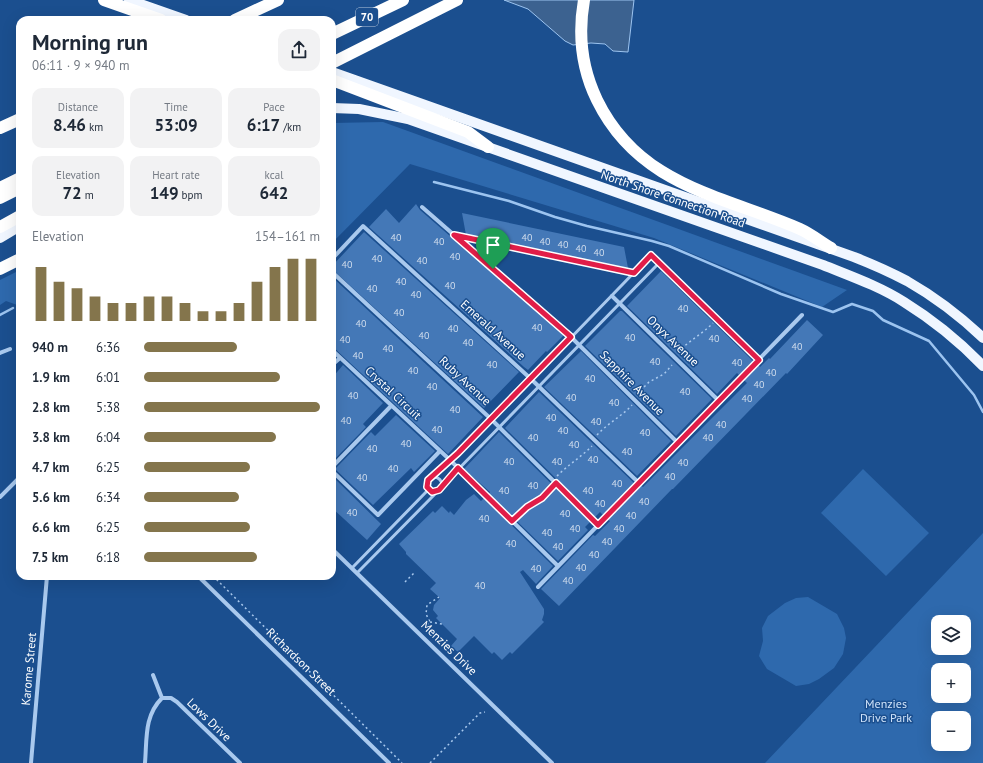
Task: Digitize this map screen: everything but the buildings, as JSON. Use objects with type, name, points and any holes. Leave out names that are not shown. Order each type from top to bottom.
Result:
[{"type":"highway","points":[[104,0],[150,16]]},
{"type":"highway","points":[[243,16],[278,0]]},
{"type":"highway","name":"70","points":[[336,32],[403,0]]},
{"type":"highway","points":[[336,60],[457,0]]},
{"type":"highway","points":[[584,0],[581,21],[582,44],[583,57],[590,82],[602,110],[628,146],[650,165],[676,180],[802,230],[831,248]]},
{"type":"highway","points":[[336,80],[349,82],[468,132],[488,147]]},
{"type":"highway","points":[[0,128],[16,121]]},
{"type":"highway","points":[[0,188],[16,180]]},
{"type":"highway","points":[[0,198],[16,190]]},
{"type":"highway","points":[[0,227],[16,218]]},
{"type":"highway","points":[[0,269],[16,261]]},
{"type":"main road","points":[[129,0],[175,16]]},
{"type":"main road","name":"North Shore Connection Road","points":[[336,74],[349,82],[831,248],[880,268],[913,285],[942,304],[983,338]]},
{"type":"main road","name":"North Shore Connection Road","points":[[336,108],[371,111],[408,119],[823,265],[860,280],[903,302],[950,334],[983,366]]},
{"type":"main road","points":[[0,238],[16,228]]},
{"type":"street","name":"Sapphire Avenue","points":[[422,207],[571,337],[678,443]]},
{"type":"street","name":"Emerald Avenue","points":[[336,255],[363,226],[539,386],[639,483]]},
{"type":"street","points":[[454,235],[634,273]]},
{"type":"street","points":[[651,255],[759,360]]},
{"type":"street","name":"Ruby Avenue","points":[[336,276],[491,419],[598,525]]},
{"type":"street","name":"Onyx Avenue","points":[[612,296],[719,401]]},
{"type":"street","points":[[538,587],[802,316]]},
{"type":"street","points":[[0,353],[10,349]]},
{"type":"street","name":"Crystal Circuit","points":[[336,354],[450,460],[558,566]]},
{"type":"street","points":[[336,362],[340,358]]},
{"type":"street","points":[[336,463],[391,406]]},
{"type":"street","points":[[336,475],[378,514],[440,451]]},
{"type":"street","points":[[0,497],[16,481]]},
{"type":"street","name":"Menzies Drive","points":[[336,552],[552,763]]},
{"type":"street","name":"Karome Street","points":[[31,763],[47,580]]},
{"type":"street","name":"Richardson Street","points":[[202,580],[389,763]]},
{"type":"street","points":[[145,763],[149,719],[156,704],[162,698],[153,675]]},
{"type":"street","name":"Lows Drive","points":[[162,698],[170,698],[177,702],[240,763]]},
{"type":"lane","points":[[428,490],[427,482],[531,379],[651,255]]},
{"type":"lane","points":[[357,573],[659,263]]},
{"type":"lane","points":[[432,477],[439,479],[442,486]]},
{"type":"lane","points":[[428,490],[437,492]]},
{"type":"lane","points":[[352,568],[428,490]]},
{"type":"path","points":[[512,521],[527,507],[542,498],[566,466],[582,456],[608,424],[623,415],[649,382],[664,374],[688,342],[704,332],[717,319]]},
{"type":"path","points":[[405,582],[415,572]]},
{"type":"path","points":[[217,580],[402,763]]},
{"type":"path","points":[[430,622],[426,614],[427,605],[438,597]]},
{"type":"path","points":[[430,622],[442,624]]},
{"type":"path","points":[[427,625],[430,622]]},
{"type":"path","points":[[430,763],[480,712],[485,712]]},
{"type":"green space","points":[[383,122],[847,290],[822,307],[654,238],[410,164],[336,239],[336,123]]},
{"type":"green space","points":[[16,272],[16,305],[6,301],[0,305],[0,280]]},
{"type":"green space","points":[[863,469],[929,533],[886,576],[821,513]]},
{"type":"green space","name":"Menzies Drive Park","points":[[983,533],[983,763],[765,763]]},
{"type":"green space","points":[[808,597],[837,614],[844,628],[846,638],[843,654],[834,668],[809,684],[796,686],[767,669],[759,656],[763,641],[762,628],[768,616],[785,603],[796,598]]},
{"type":"shaded area","points":[[504,0],[634,0],[628,52],[613,51],[605,44],[591,43],[573,45],[565,41],[528,9]]},
{"type":"waterway","points":[[434,182],[509,201],[587,226],[669,246],[781,294],[833,312],[852,304],[873,311],[883,320],[929,341],[974,395],[983,412]]},
{"type":"waterway","points":[[0,315],[13,308]]},
{"type":"route","points":[[454,235],[634,273],[651,255],[759,360],[598,525],[556,483],[542,498],[527,507],[512,521],[458,468],[437,492],[429,491],[426,484],[428,480],[458,453],[571,337],[493,269],[454,235]]}]
